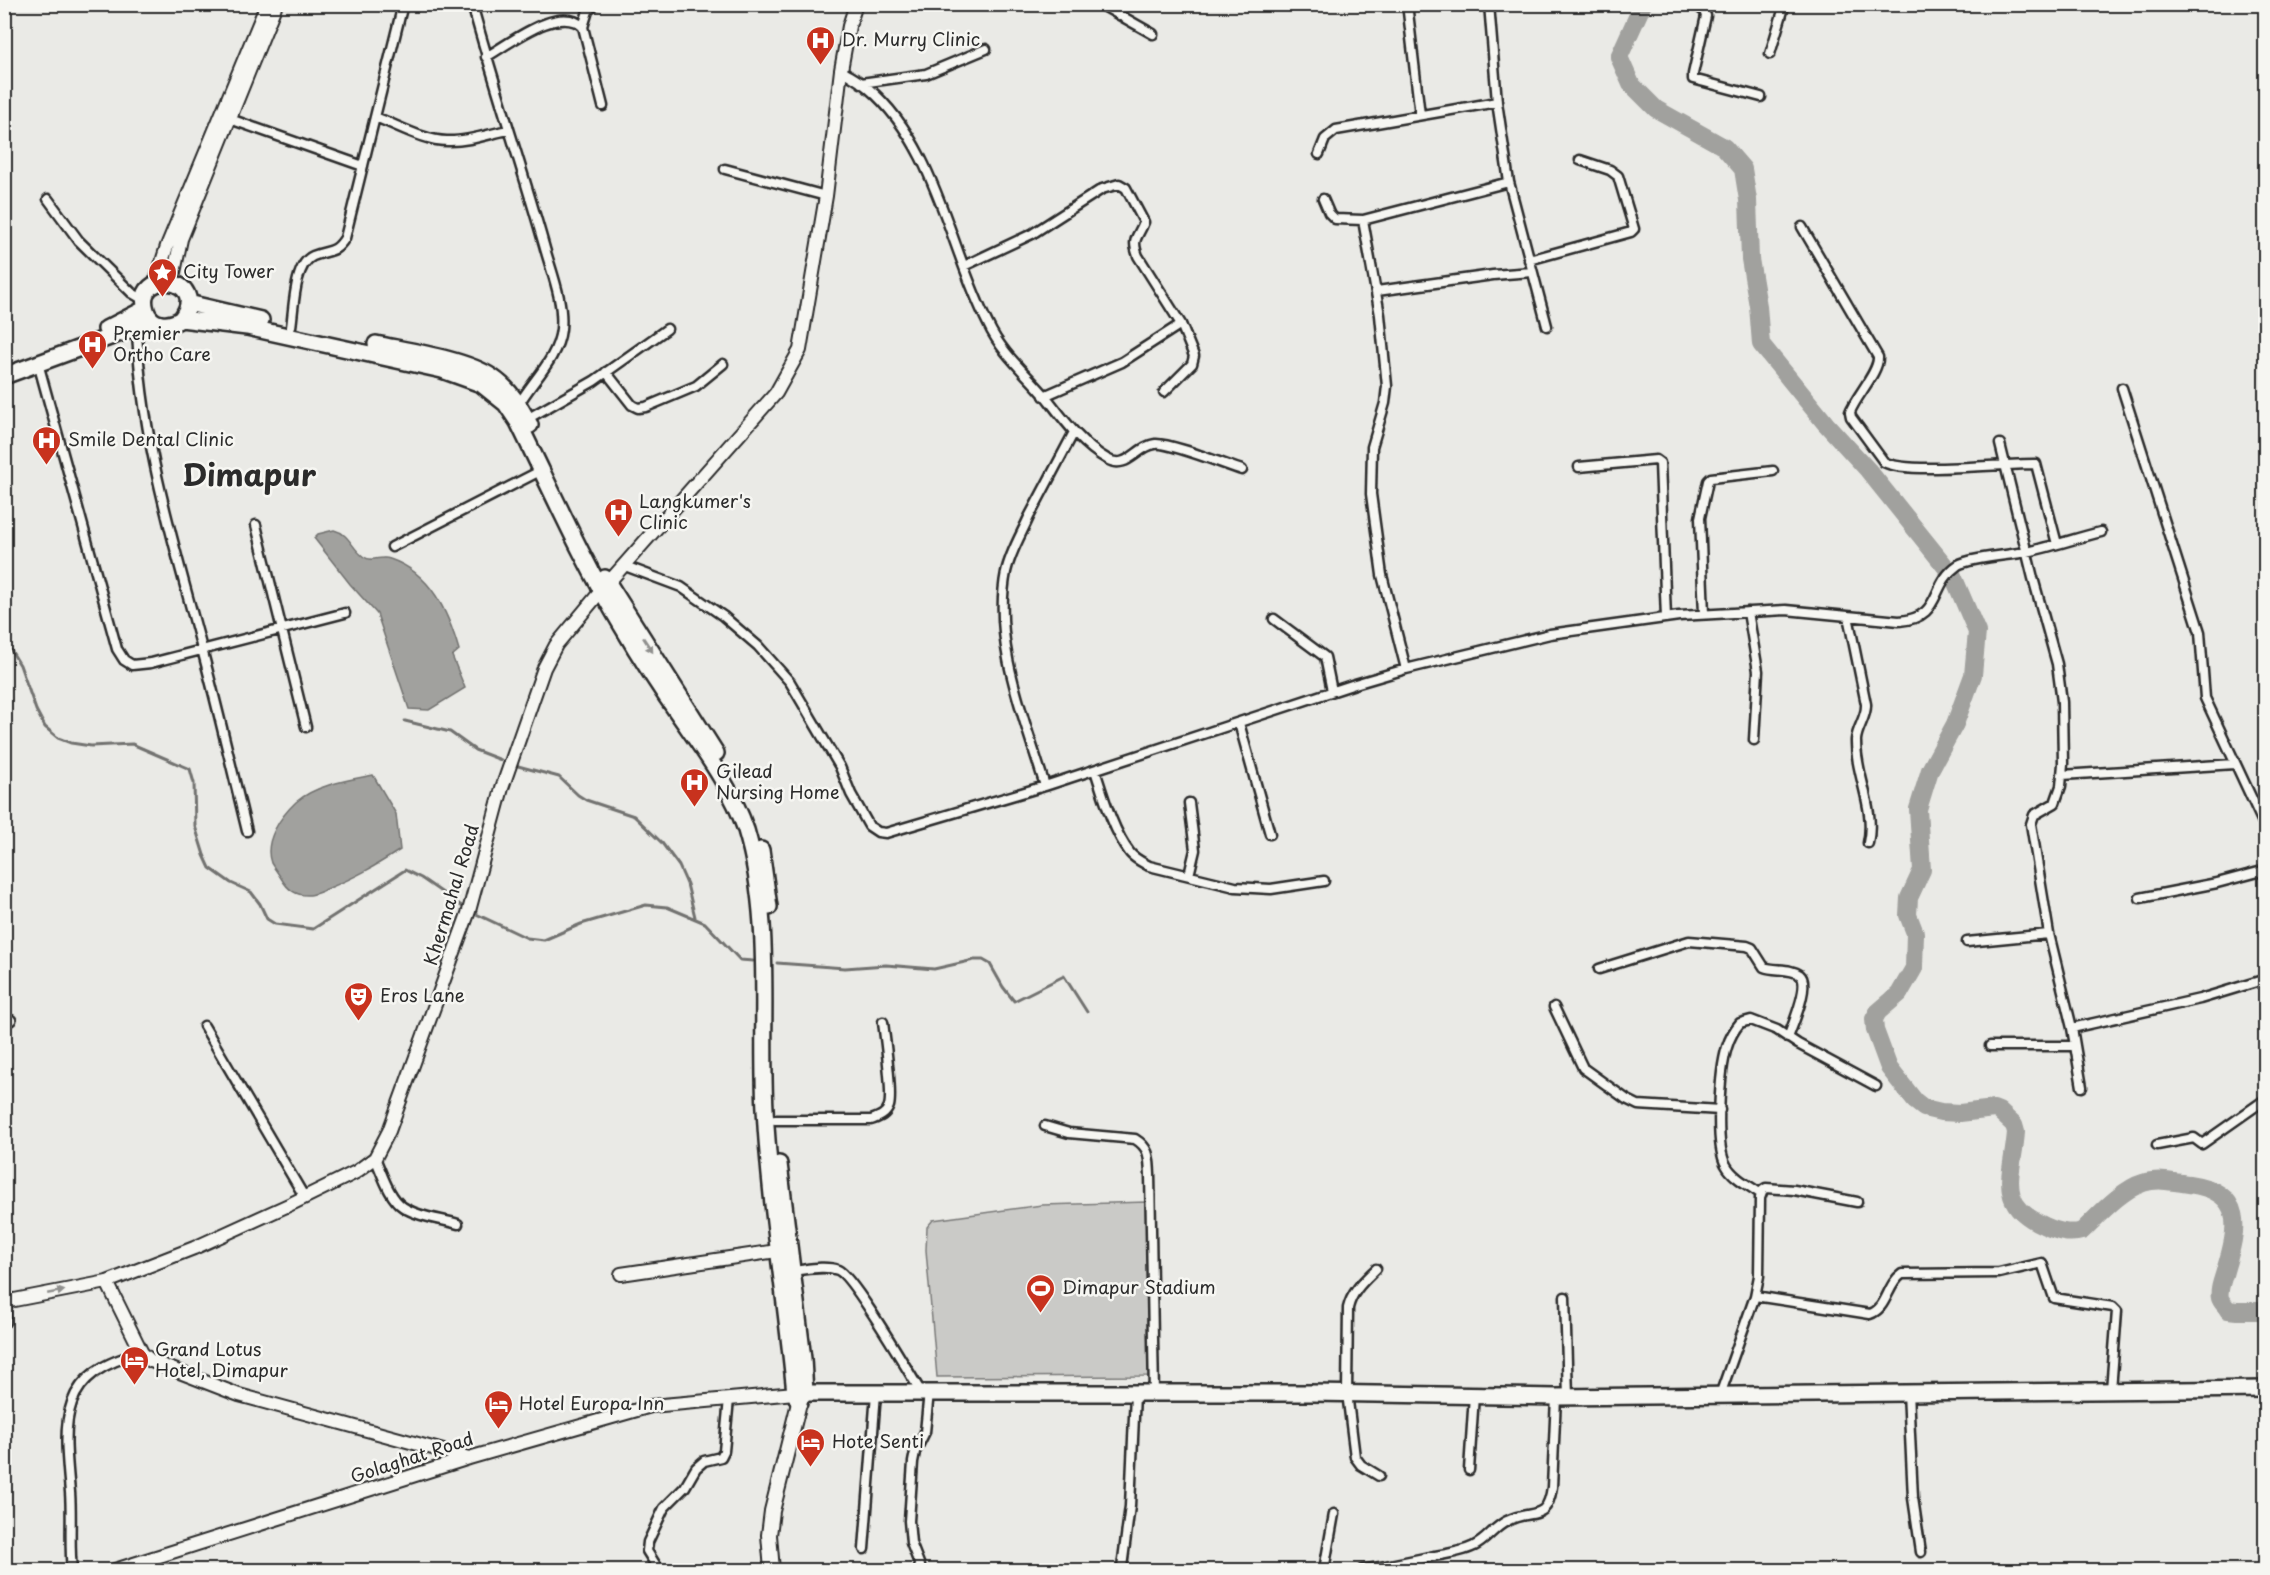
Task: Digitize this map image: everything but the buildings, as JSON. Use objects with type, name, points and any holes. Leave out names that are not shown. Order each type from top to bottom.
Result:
[{"type":"highway","points":[[4,376],[137,327],[147,310],[148,291],[155,284],[172,282],[180,286],[186,294],[188,303],[181,319]]},
{"type":"highway","points":[[188,303],[468,366],[493,378],[519,404],[582,534],[604,587],[648,669],[714,767],[745,828],[754,869],[762,932],[765,1105],[777,1251],[800,1396]]},
{"type":"highway","points":[[147,310],[166,325],[181,319],[247,327],[442,370],[481,384],[506,404],[518,422],[578,547],[723,764],[739,791],[755,829],[766,879],[772,945],[775,1120],[803,1359],[800,1396]]},
{"type":"highway","points":[[4,367],[108,328],[147,310]]},
{"type":"highway","points":[[800,1396],[925,1392],[1347,1393],[1562,1397],[2265,1389]]},
{"type":"main road","points":[[772,1570],[770,1535],[772,1510],[800,1396]]},
{"type":"street","points":[[155,284],[168,246],[267,4]]},
{"type":"street","points":[[172,282],[181,239],[276,4]]},
{"type":"street","points":[[291,327],[300,269],[306,260],[314,255],[335,251],[345,238],[404,4]]},
{"type":"street","points":[[472,4],[560,303],[561,328],[558,342],[542,372],[519,404]]},
{"type":"street","points":[[583,27],[588,11],[595,4]]},
{"type":"street","name":"Khermahal Road","points":[[4,1302],[107,1282],[194,1248],[305,1197],[356,1172],[375,1158],[389,1131],[469,911],[502,788],[544,668],[556,645],[604,587],[776,393],[800,350],[826,195],[849,26],[856,4]]},
{"type":"street","points":[[1100,4],[1153,34]]},
{"type":"street","points":[[1410,4],[1408,12],[1420,115]]},
{"type":"street","points":[[1489,4],[1497,102],[1509,182],[1547,326]]},
{"type":"street","points":[[1695,4],[1704,11],[1706,16],[1693,79],[1761,96]]},
{"type":"street","points":[[1770,54],[1785,4]]},
{"type":"street","points":[[486,57],[540,25],[557,19],[569,18],[577,21],[583,27],[603,106]]},
{"type":"street","points":[[861,83],[926,74],[986,49]]},
{"type":"street","points":[[842,70],[861,83],[890,112],[908,135],[937,193],[977,302],[1002,350],[1074,432],[1107,459],[1117,463],[1127,461],[1146,446],[1160,444],[1242,470]]},
{"type":"street","points":[[1319,154],[1324,139],[1336,130],[1497,102]]},
{"type":"street","points":[[375,117],[445,141],[459,141],[508,130]]},
{"type":"street","points":[[230,119],[363,166]]},
{"type":"street","points":[[1529,260],[1631,232],[1634,228],[1618,176],[1610,170],[1580,160]]},
{"type":"street","points":[[725,169],[826,195]]},
{"type":"street","points":[[1323,200],[1329,213],[1335,219],[1363,220],[1509,182]]},
{"type":"street","points":[[964,266],[1032,234],[1102,189],[1119,184],[1126,188],[1144,222],[1135,238],[1134,245],[1138,256],[1181,324],[1194,356],[1192,364],[1164,392]]},
{"type":"street","points":[[48,199],[79,241],[147,310]]},
{"type":"street","points":[[1363,220],[1377,291],[1387,386],[1385,403],[1372,447],[1371,494],[1382,575],[1406,669]]},
{"type":"street","points":[[1802,227],[1878,357],[1872,375],[1850,410],[1851,417],[1888,464],[1920,467],[2037,464],[2057,544]]},
{"type":"street","points":[[1377,291],[1532,272]]},
{"type":"street","points":[[1044,396],[1122,362],[1181,324]]},
{"type":"street","points":[[137,327],[143,413],[178,563],[247,831]]},
{"type":"street","points":[[527,419],[577,392],[667,329]]},
{"type":"street","points":[[38,363],[117,649],[124,660],[132,666],[151,663],[345,613]]},
{"type":"street","points":[[606,372],[632,405],[638,408],[646,407],[696,386],[723,364]]},
{"type":"street","points":[[2122,388],[2200,632],[2206,699],[2265,829]]},
{"type":"street","points":[[1045,786],[1014,683],[1005,637],[1006,571],[1017,542],[1074,432]]},
{"type":"street","points":[[2000,444],[2026,552],[2057,664],[2062,716],[2062,775],[2055,803],[2034,815],[2031,824],[2049,934],[2072,1028],[2082,1087]]},
{"type":"street","points":[[1579,467],[1656,460],[1660,463],[1666,618]]},
{"type":"street","points":[[392,547],[542,470]]},
{"type":"street","points":[[1704,614],[1700,518],[1708,481],[1711,478],[1773,471]]},
{"type":"street","points":[[256,525],[306,727]]},
{"type":"street","points":[[625,566],[681,587],[723,616],[758,646],[790,682],[840,767],[862,815],[873,830],[893,832],[1095,770],[1239,723],[1295,702],[1406,669],[1550,634],[1704,614],[1786,610],[1899,621],[1921,617],[1928,610],[1946,576],[1959,565],[2026,552],[2101,532]]},
{"type":"street","points":[[1748,612],[1758,671],[1754,740]]},
{"type":"street","points":[[1848,616],[1866,704],[1866,713],[1856,739],[1870,820],[1868,843]]},
{"type":"street","points":[[1274,619],[1325,657],[1332,691]]},
{"type":"street","points":[[1239,723],[1270,834]]},
{"type":"street","points":[[2062,775],[2235,764]]},
{"type":"street","points":[[1095,770],[1106,804],[1129,852],[1149,866],[1235,887],[1270,889],[1324,881]]},
{"type":"street","points":[[1189,875],[1195,850],[1190,803]]},
{"type":"street","points":[[2140,898],[2217,884],[2265,870]]},
{"type":"street","points":[[1967,942],[2049,934]]},
{"type":"street","points":[[1599,969],[1689,941],[1747,946],[1752,948],[1764,967],[1793,972],[1803,978],[1804,987],[1788,1038]]},
{"type":"street","points":[[2072,1028],[2200,999],[2265,979]]},
{"type":"street","points":[[1554,1008],[1581,1065],[1626,1099],[1638,1105],[1720,1110]]},
{"type":"street","points":[[1761,1194],[1734,1174],[1723,1160],[1719,1123],[1725,1057],[1730,1038],[1740,1023],[1751,1020],[1762,1023],[1876,1086]]},
{"type":"street","points":[[775,1120],[871,1120],[884,1115],[889,1106],[889,1090],[883,1022]]},
{"type":"street","points":[[204,1026],[305,1197]]},
{"type":"street","points":[[1990,1046],[2075,1046]]},
{"type":"street","points":[[2157,1145],[2194,1138],[2203,1144],[2265,1099]]},
{"type":"street","points":[[1045,1126],[1069,1133],[1135,1139],[1144,1145],[1149,1157],[1154,1394]]},
{"type":"street","points":[[375,1158],[393,1196],[403,1207],[458,1224]]},
{"type":"street","points":[[1720,1395],[1755,1296],[1759,1276],[1761,1194],[1766,1188],[1857,1202]]},
{"type":"street","points":[[621,1274],[777,1251]]},
{"type":"street","points":[[1755,1296],[1870,1314],[1879,1309],[1891,1285],[1902,1274],[1999,1273],[2042,1263],[2054,1298],[2113,1307],[2117,1311],[2111,1390]]},
{"type":"street","points":[[791,1271],[828,1269],[837,1270],[845,1275],[925,1392],[925,1432],[915,1452],[913,1462],[909,1521],[911,1543],[921,1566]]},
{"type":"street","points":[[1376,1269],[1350,1297],[1347,1393],[1355,1457],[1361,1465],[1379,1476]]},
{"type":"street","points":[[107,1282],[142,1353],[151,1361],[239,1395],[469,1458]]},
{"type":"street","points":[[1362,1570],[1464,1551],[1485,1540],[1503,1522],[1514,1517],[1537,1515],[1545,1510],[1550,1501],[1562,1397],[1565,1297]]},
{"type":"street","points":[[4,1302],[4,1321]]},
{"type":"street","points":[[72,1570],[66,1433],[72,1398],[81,1382],[94,1372],[129,1356],[142,1353]]},
{"type":"street","points":[[1908,1392],[1913,1498],[1921,1552]]},
{"type":"street","points":[[864,1549],[876,1393]]},
{"type":"street","points":[[1122,1567],[1130,1506],[1135,1394]]},
{"type":"street","points":[[1469,1470],[1474,1395]]},
{"type":"street","name":"Golaghat Road","points":[[115,1570],[469,1458],[651,1406],[800,1396]]},
{"type":"street","points":[[657,1567],[646,1551],[648,1542],[664,1508],[685,1487],[696,1468],[704,1461],[722,1457],[729,1399]]},
{"type":"street","points":[[1324,1570],[1334,1514]]},
{"type":"shaded area","points":[[334,530],[344,535],[367,559],[390,559],[404,565],[427,584],[443,608],[455,636],[459,650],[452,656],[465,688],[429,710],[409,709],[377,614],[314,538],[318,534]]},
{"type":"shaded area","points":[[373,775],[396,814],[400,850],[365,871],[319,892],[305,895],[293,891],[272,865],[269,855],[271,838],[279,822],[296,802],[313,791],[332,784]]},
{"type":"shaded area","name":"Dimapur Stadium","points":[[1147,1202],[1152,1376],[937,1377],[926,1250],[927,1227],[933,1220],[1042,1205]]},
{"type":"waterway","points":[[1643,4],[1619,57],[1631,84],[1656,109],[1724,147],[1743,169],[1748,200],[1750,259],[1758,306],[1761,344],[1826,424],[1868,470],[1953,576],[1977,632],[1973,675],[1955,724],[1930,770],[1918,809],[1922,870],[1909,898],[1908,915],[1915,933],[1914,968],[1899,994],[1878,1012],[1874,1019],[1875,1030],[1889,1068],[1915,1101],[1924,1108],[1960,1113],[1994,1109],[2014,1125],[2016,1132],[2010,1175],[2013,1198],[2019,1208],[2029,1217],[2050,1228],[2068,1232],[2082,1231],[2127,1191],[2135,1186],[2154,1181],[2189,1184],[2207,1188],[2220,1195],[2229,1204],[2234,1227],[2230,1255],[2220,1288],[2221,1300],[2228,1310],[2266,1311]]},
{"type":"waterway","points":[[4,639],[20,665],[36,710],[45,727],[58,738],[91,746],[132,744],[190,769],[194,783],[195,826],[210,868],[231,883],[251,892],[267,919],[275,924],[313,929],[405,870],[421,878],[466,909]]},
{"type":"waterway","points":[[405,721],[450,732],[475,750],[501,760]]},
{"type":"waterway","points":[[518,766],[559,777],[586,800],[634,816],[662,843],[679,866],[687,884],[695,917]]},
{"type":"waterway","points":[[472,912],[527,938],[544,940],[581,924],[646,905],[667,907],[705,923],[740,960],[753,961]]},
{"type":"waterway","points":[[777,963],[845,968],[886,965],[934,969],[983,960],[990,964],[1014,1001],[1064,976],[1087,1012]]},
{"type":"place","name":"Dr. Murry Clinic","points":[[821,66]]},
{"type":"place","name":"City Tower","points":[[162,298]]},
{"type":"place","name":"Premier Ortho Care","points":[[92,370]]},
{"type":"place","name":"Smile Dental Clinic","points":[[47,466]]},
{"type":"place","name":"Langkumer's Clinic","points":[[618,538]]},
{"type":"place","name":"Gilead Nursing Home","points":[[695,808]]},
{"type":"place","name":"Eros Lane","points":[[359,1022]]},
{"type":"place","name":"Dimapur Stadium","points":[[1041,1314]]},
{"type":"place","name":"Grand Lotus Hotel, Dimapur","points":[[134,1386]]},
{"type":"place","name":"Hotel Europa Inn","points":[[498,1430]]},
{"type":"place","name":"Hote Senti","points":[[811,1468]]},
{"type":"district","name":"Dimapur","points":[[249,476]]}]
